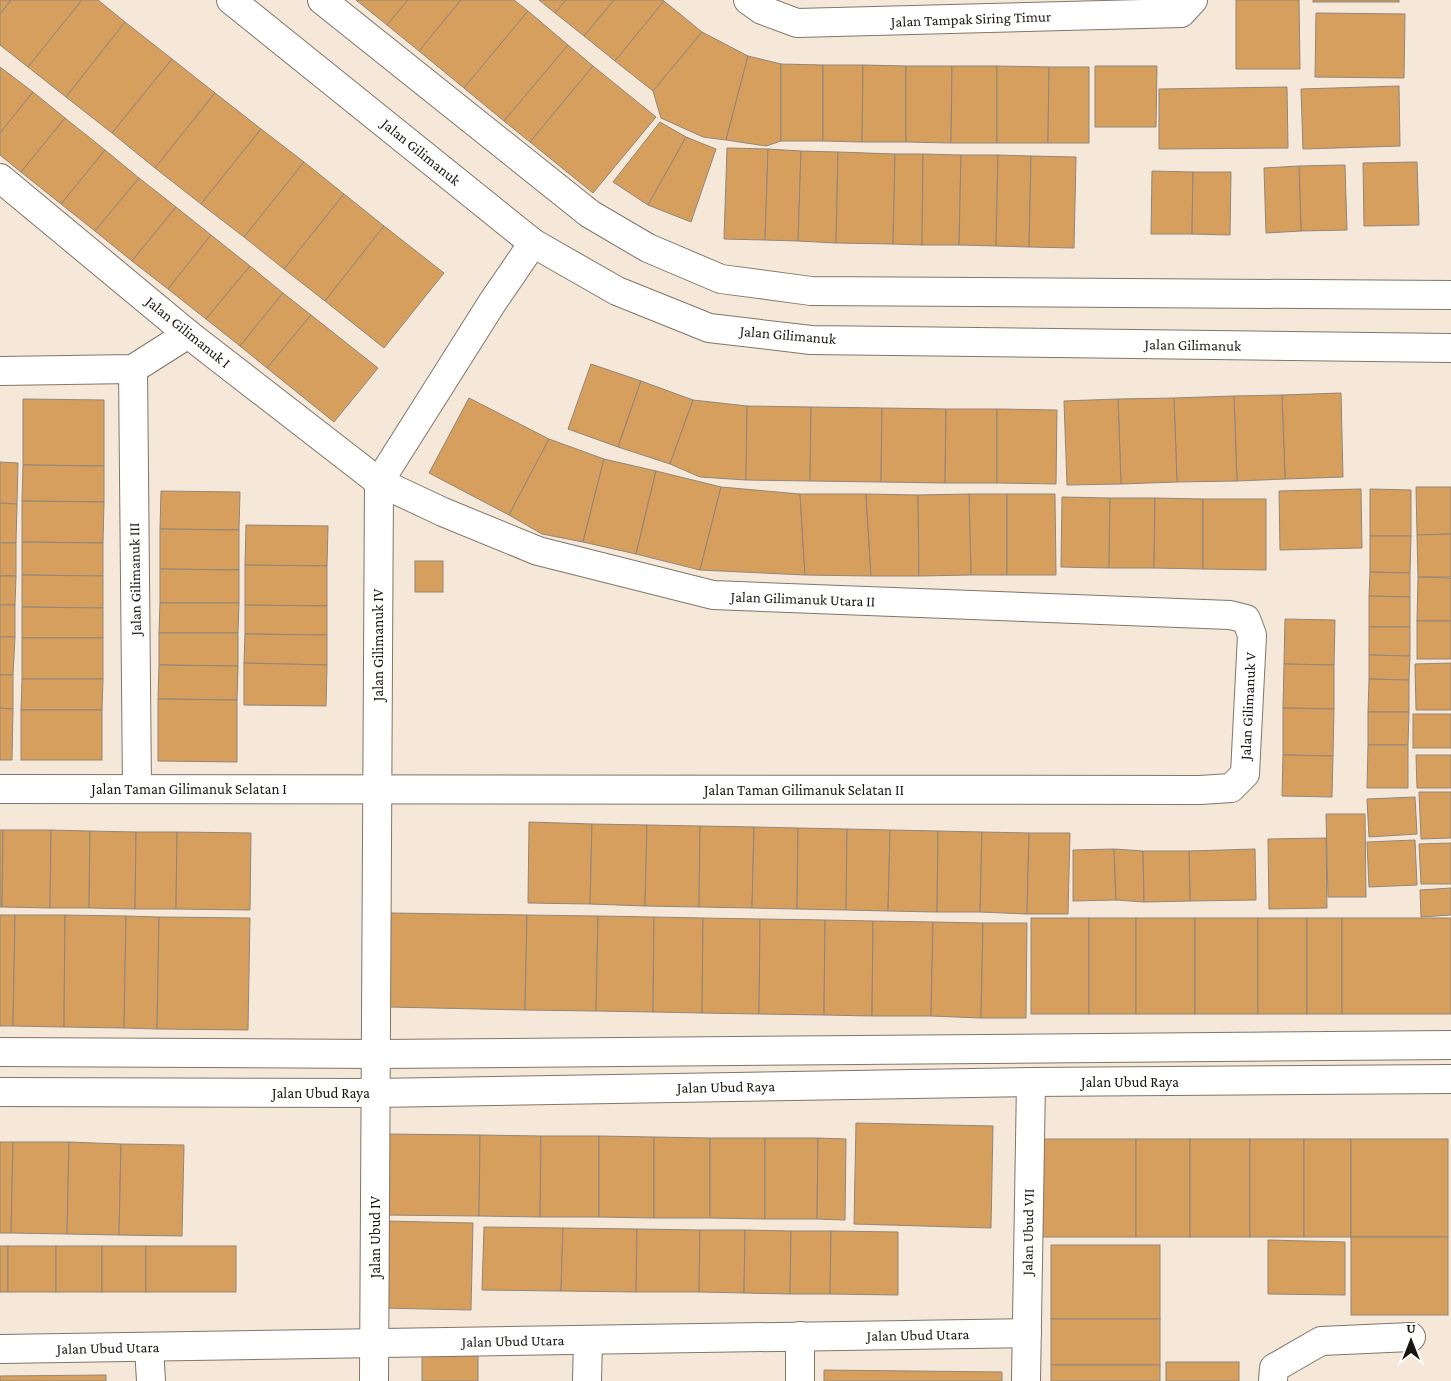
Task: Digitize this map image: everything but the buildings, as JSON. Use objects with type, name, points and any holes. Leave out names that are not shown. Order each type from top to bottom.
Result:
[{"type":"street","name":"Jalan Gilimanuk","points":[[231,0],[533,243],[616,291],[709,328],[811,340],[1451,348]]},
{"type":"street","points":[[322,0],[590,214],[648,248],[721,279],[811,291],[1451,295]]},
{"type":"street","name":"Jalan Tampak Siring Timur","points":[[748,0],[762,10],[797,23],[1181,13],[1193,0]]},
{"type":"street","name":"Jalan Gilimanuk I","points":[[0,178],[188,334],[379,482]]},
{"type":"street","points":[[379,482],[492,303],[533,243]]},
{"type":"street","points":[[0,371],[133,369],[188,334]]},
{"type":"street","name":"Jalan Gilimanuk III","points":[[133,369],[137,789]]},
{"type":"street","name":"Jalan Gilimanuk Utara II","points":[[379,482],[443,512],[538,551],[713,595],[1230,615],[1246,619]]},
{"type":"street","name":"Jalan Gilimanuk IV","points":[[375,1093],[379,482]]},
{"type":"street","name":"Jalan Gilimanuk V","points":[[1231,788],[1245,774],[1252,635],[1246,619]]},
{"type":"street","name":"Jalan Taman Gilimanuk Selatan II","points":[[377,789],[1200,790],[1231,788]]},
{"type":"street","name":"Jalan Taman Gilimanuk Selatan I","points":[[0,789],[377,789]]},
{"type":"street","points":[[0,1052],[376,1054],[1447,1045],[1447,1079]]},
{"type":"street","name":"Jalan Ubud Raya","points":[[0,1092],[375,1093],[1031,1082],[1447,1079]]},
{"type":"street","name":"Jalan Ubud VII","points":[[1026,1381],[1031,1082]]},
{"type":"street","name":"Jalan Ubud IV","points":[[374,1381],[375,1093]]},
{"type":"street","name":"Jalan Ubud Utara","points":[[0,1349],[1027,1333]]},
{"type":"street","points":[[800,1336],[800,1381]]},
{"type":"street","points":[[1273,1381],[1274,1368],[1321,1341],[1411,1337]]},
{"type":"street","points":[[587,1381],[588,1340]]},
{"type":"street","points":[[149,1347],[151,1381]]}]
